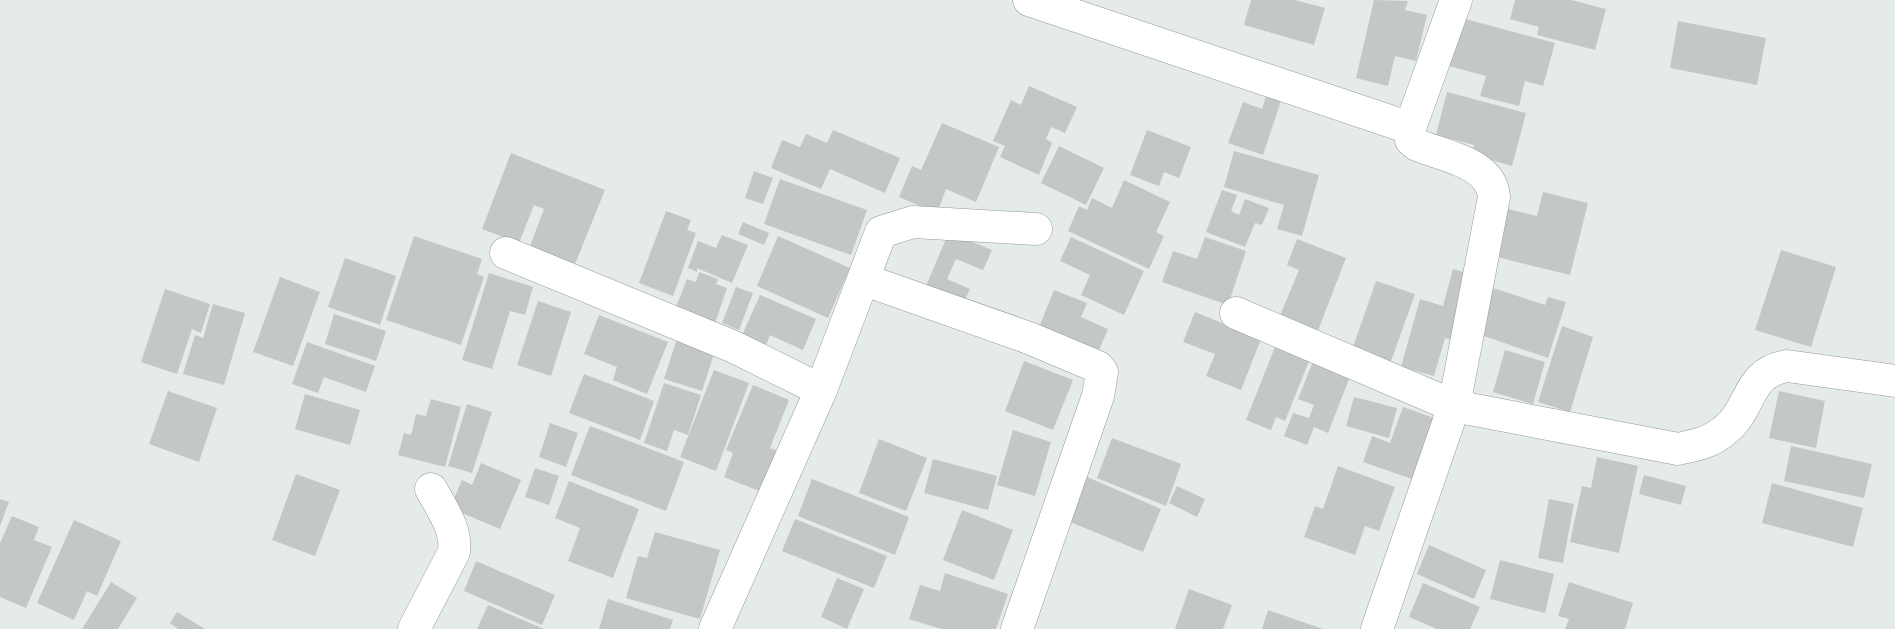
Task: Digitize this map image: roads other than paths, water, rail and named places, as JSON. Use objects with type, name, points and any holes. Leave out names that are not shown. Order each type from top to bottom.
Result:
[{"type":"street","points":[[1029,0],[1410,128]]},
{"type":"street","points":[[1377,629],[1454,407],[1494,187],[1484,172],[1417,145],[1411,139],[1410,128],[1456,0]]},
{"type":"street","points":[[715,629],[821,390],[881,232],[914,222],[1036,229]]},
{"type":"street","points":[[506,253],[734,347],[821,390]]},
{"type":"street","points":[[865,280],[1028,338],[1098,367],[1102,372],[1098,396],[1022,628]]},
{"type":"street","points":[[1236,313],[1454,407],[1678,449],[1706,443],[1726,430],[1742,410],[1758,378],[1771,369],[1787,366],[1895,381]]},
{"type":"street","points":[[414,629],[454,552],[452,530],[431,489]]}]
